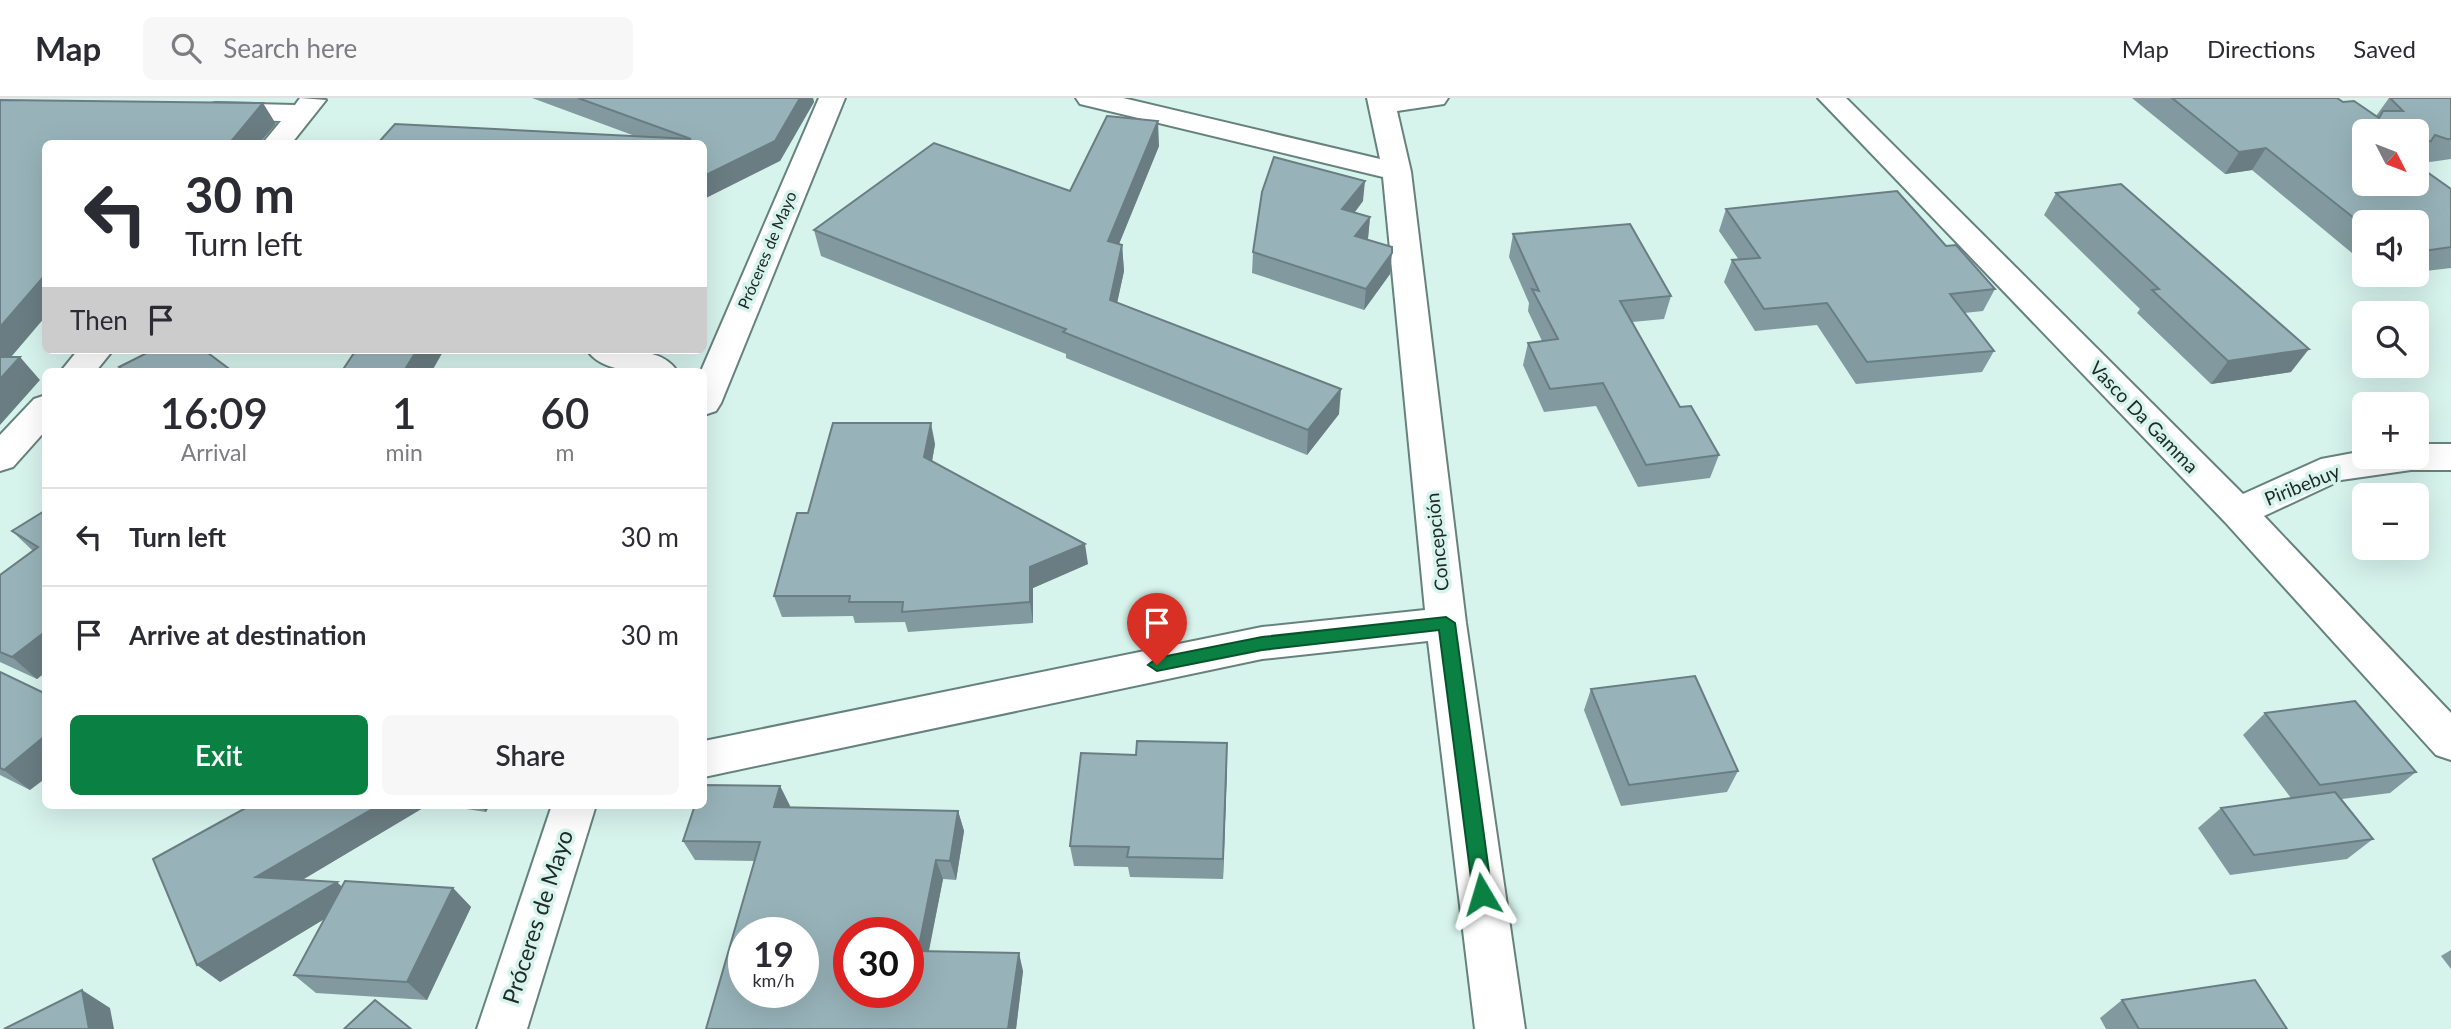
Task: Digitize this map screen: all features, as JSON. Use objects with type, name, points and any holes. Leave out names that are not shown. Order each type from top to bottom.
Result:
[{"type":"street","name":"Próceres de Mayo","points":[[707,388],[832,98]]},
{"type":"street","points":[[1089,98],[1397,172]]},
{"type":"street","points":[[1381,101],[1435,98]]},
{"type":"street","name":"Vasco Da Gamma","points":[[1831,98],[2238,512],[2451,742]]},
{"type":"street","name":"Concepción","points":[[1381,101],[1397,172],[1446,623],[1500,1029]]},
{"type":"street","points":[[192,111],[308,105]]},
{"type":"street","points":[[279,140],[308,105]]},
{"type":"street","points":[[81,368],[93,354]]},
{"type":"street","points":[[615,354],[652,368]]},
{"type":"street","points":[[0,458],[42,411]]},
{"type":"street","name":"Piribebuy","points":[[2238,512],[2334,468],[2410,457],[2451,457]]},
{"type":"street","points":[[707,758],[1262,643],[1446,623]]},
{"type":"street","name":"Próceres de Mayo","points":[[502,1029],[572,809]]},
{"type":"building","points":[[578,98],[800,98],[775,141],[707,175],[707,140],[381,140],[395,124],[691,139]]},
{"type":"building","points":[[2172,98],[2337,98],[2343,102],[2354,101],[2379,118],[2383,111],[2403,111],[2390,98],[2451,98],[2451,139],[2435,135],[2429,141],[2429,119],[2352,119],[2352,196],[2429,196],[2429,173],[2451,189],[2451,247],[2429,250],[2429,210],[2352,210],[2352,216],[2266,148],[2239,152]]},
{"type":"building","points":[[0,100],[263,103],[232,140],[42,140],[42,279],[0,327]]},
{"type":"building","points":[[1107,116],[1158,121],[1108,241],[1122,245],[1110,300],[1341,389],[1308,430],[1063,332],[1066,329],[814,230],[934,143],[1070,191]]},
{"type":"building","points":[[1274,157],[1365,181],[1342,209],[1370,217],[1355,236],[1392,247],[1392,253],[1366,289],[1253,252],[1262,192]]},
{"type":"building","points":[[2121,184],[2309,349],[2228,361],[2152,290],[2159,289],[2056,193]]},
{"type":"building","points":[[1897,191],[1946,246],[1956,245],[1995,289],[1950,294],[1994,351],[1867,362],[1827,303],[1764,309],[1732,260],[1760,258],[1726,209]]},
{"type":"building","points":[[1630,224],[1671,296],[1620,301],[1680,407],[1691,406],[1719,455],[1646,465],[1603,383],[1550,389],[1528,343],[1558,339],[1532,289],[1539,291],[1513,234]]},
{"type":"building","points":[[145,354],[209,354],[228,368],[120,368]]},
{"type":"building","points":[[353,354],[415,354],[406,368],[344,368]]},
{"type":"building","points":[[0,357],[20,357],[0,379]]},
{"type":"building","points":[[833,423],[931,423],[924,457],[1085,544],[1030,567],[1030,602],[902,612],[903,602],[849,602],[850,596],[774,596],[797,513],[808,513]]},
{"type":"building","points":[[42,512],[42,634],[12,657],[0,652],[0,575],[38,547],[12,531]]},
{"type":"building","points":[[0,672],[42,692],[42,738],[4,770],[0,768]]},
{"type":"building","points":[[1695,676],[1738,771],[1629,785],[1591,689]]},
{"type":"building","points":[[2355,701],[2416,772],[2320,785],[2265,713]]},
{"type":"building","points":[[1137,741],[1227,743],[1223,859],[1127,857],[1129,847],[1070,846],[1081,753],[1136,755]]},
{"type":"building","points":[[707,785],[780,786],[774,807],[958,811],[950,861],[936,860],[924,921],[924,917],[833,917],[833,1008],[924,1008],[924,951],[1019,953],[1008,1029],[706,1029],[728,953],[728,1008],[819,1008],[819,917],[738,917],[760,842],[683,841],[694,809],[707,809]]},
{"type":"building","points":[[2335,792],[2373,839],[2254,855],[2221,808]]},
{"type":"building","points":[[244,809],[372,809],[256,877],[337,882],[197,965],[153,859]]},
{"type":"building","points":[[345,881],[453,888],[407,982],[294,975]]},
{"type":"building","points":[[2255,980],[2287,1029],[2139,1029],[2122,1000]]},
{"type":"building","points":[[82,990],[89,1029],[4,1029]]},
{"type":"building","points":[[375,1000],[411,1029],[344,1029]]},
{"type":"route","points":[[1157,665],[1262,643],[1446,623],[1482,894]]}]
